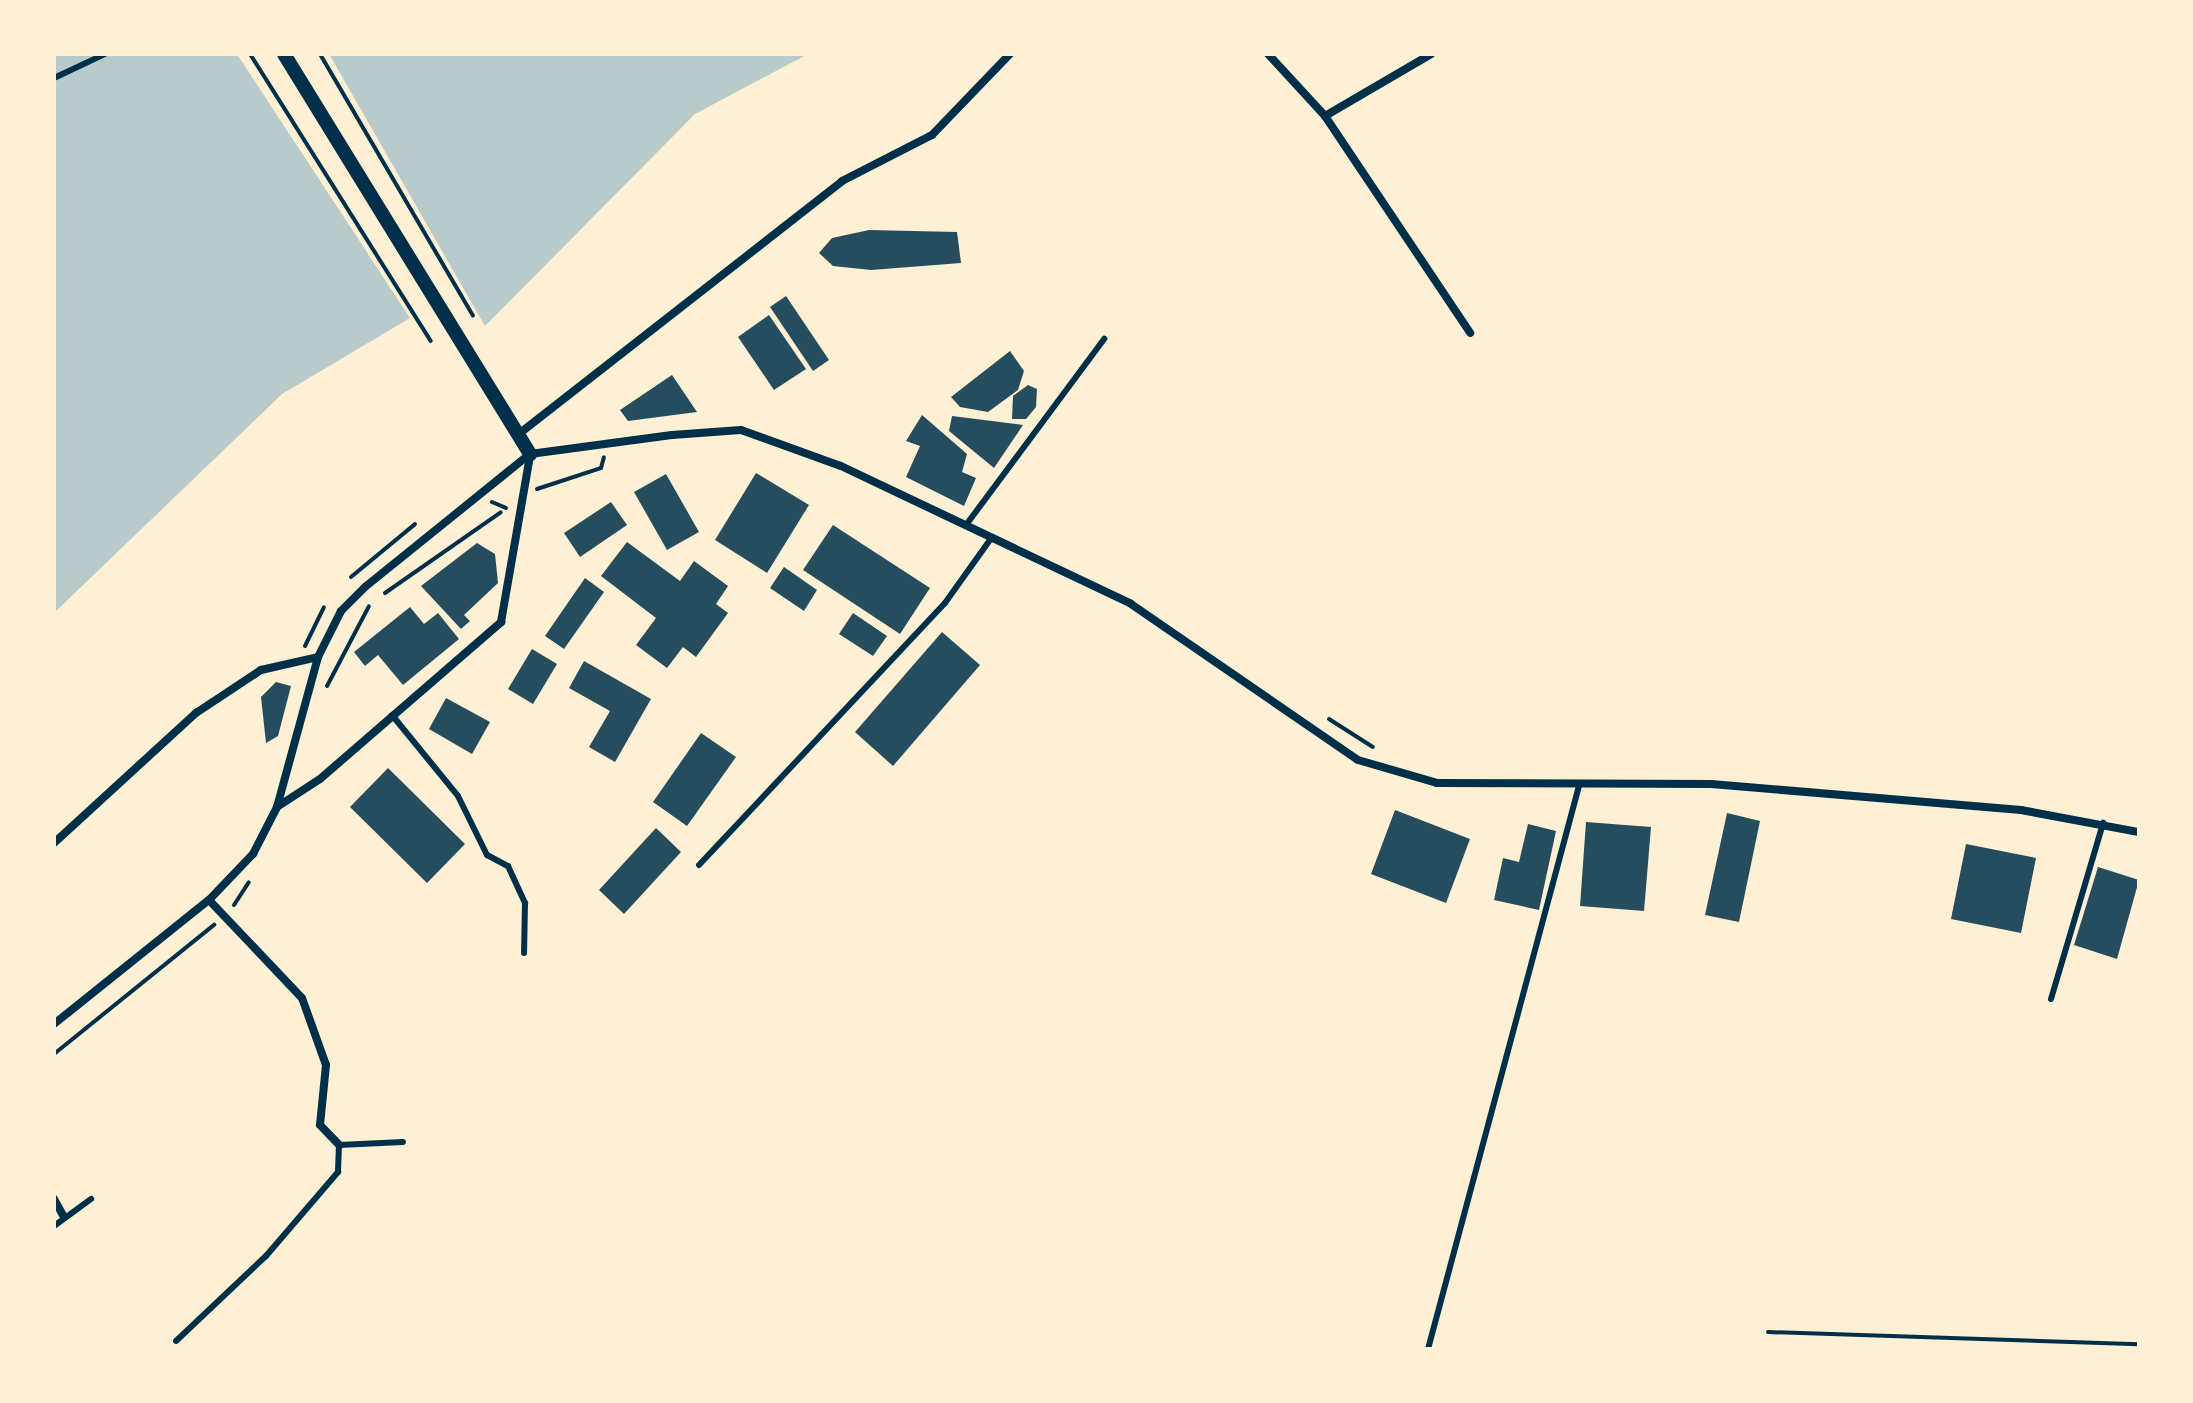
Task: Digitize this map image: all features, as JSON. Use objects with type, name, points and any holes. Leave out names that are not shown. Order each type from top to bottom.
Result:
[{"type":"street","points":[[277,807],[501,622],[530,454],[520,433],[284,54]]},
{"type":"street","points":[[520,433],[842,181],[932,135],[1010,54]]},
{"type":"street","points":[[1268,54],[1325,116],[1470,333]]},
{"type":"street","points":[[1325,116],[1431,54]]},
{"type":"street","points":[[54,1024],[209,900],[253,854],[277,807],[318,657],[341,611],[365,587],[530,454],[741,430],[841,466],[1131,604],[1358,760],[1437,783],[1579,786],[1711,784],[2103,823],[2139,832]]},
{"type":"street","points":[[54,843],[196,713],[261,670],[318,657]]},
{"type":"street","points":[[209,900],[302,998],[326,1065],[320,1125],[339,1145]]},
{"type":"street","points":[[54,1199],[63,1215]]},
{"type":"lane","points":[[54,78],[105,54]]},
{"type":"lane","points":[[966,525],[1104,339]]},
{"type":"lane","points":[[699,865],[945,603],[992,537]]},
{"type":"lane","points":[[392,715],[458,796],[487,855],[508,866],[525,903],[524,953]]},
{"type":"lane","points":[[1428,1349],[1579,786]]},
{"type":"lane","points":[[2051,999],[2103,823]]},
{"type":"lane","points":[[176,1341],[266,1256],[338,1172],[339,1145],[403,1142]]},
{"type":"lane","points":[[54,1226],[63,1215],[91,1199]]},
{"type":"path","points":[[250,54],[431,341]]},
{"type":"path","points":[[320,54],[473,316]]},
{"type":"path","points":[[304,661],[305,643]]},
{"type":"path","points":[[1317,712],[1380,752]]},
{"type":"path","points":[[1768,1332],[2139,1344]]},
{"type":"shaded area","points":[[54,54],[237,54],[410,318],[282,394],[54,613]]},
{"type":"shaded area","points":[[329,54],[808,54],[695,114],[485,326]]},
{"type":"building","points":[[869,230],[957,232],[961,263],[871,270],[833,266],[819,253],[832,238]]},
{"type":"building","points":[[786,296],[829,360],[813,371],[770,307]]},
{"type":"building","points":[[769,315],[806,369],[774,390],[738,337]]},
{"type":"building","points":[[1010,351],[1024,371],[1018,390],[988,412],[960,407],[951,397]]},
{"type":"building","points":[[672,375],[697,412],[628,421],[620,410]]},
{"type":"building","points":[[1028,385],[1037,389],[1036,407],[1026,419],[1012,419],[1013,396]]},
{"type":"building","points":[[922,415],[967,454],[962,472],[976,478],[964,506],[906,477],[920,446],[906,441]]},
{"type":"building","points":[[952,416],[1023,425],[994,468],[949,431]]},
{"type":"building","points":[[756,473],[809,505],[767,573],[715,540]]},
{"type":"building","points":[[666,474],[699,532],[667,550],[634,492]]},
{"type":"building","points":[[611,502],[627,525],[580,557],[564,533]]},
{"type":"building","points":[[833,525],[930,588],[900,634],[803,570]]},
{"type":"building","points":[[627,542],[680,581],[694,561],[728,586],[716,604],[728,613],[696,657],[683,647],[667,668],[636,645],[656,618],[601,576]]},
{"type":"building","points":[[477,543],[495,554],[498,583],[464,615],[470,621],[461,629],[421,586]]},
{"type":"building","points":[[784,567],[817,590],[804,611],[770,588]]},
{"type":"building","points":[[585,578],[604,592],[564,649],[545,636]]},
{"type":"building","points":[[410,607],[424,624],[438,613],[459,639],[403,685],[378,655],[365,666],[354,652]]},
{"type":"building","points":[[853,613],[887,636],[873,656],[839,634]]},
{"type":"building","points":[[942,632],[980,665],[893,766],[855,732]]},
{"type":"building","points":[[532,649],[557,664],[533,704],[508,689]]},
{"type":"building","points":[[584,661],[651,699],[615,762],[589,747],[610,711],[569,688]]},
{"type":"building","points":[[276,682],[291,686],[278,736],[266,743],[261,697]]},
{"type":"building","points":[[446,698],[490,722],[472,754],[429,729]]},
{"type":"building","points":[[701,733],[736,757],[687,826],[653,802]]},
{"type":"building","points":[[388,768],[465,844],[427,883],[350,807]]},
{"type":"building","points":[[1395,810],[1470,839],[1446,903],[1371,874]]},
{"type":"building","points":[[1727,813],[1760,821],[1739,922],[1705,915]]},
{"type":"building","points":[[1586,822],[1651,827],[1644,911],[1580,906]]},
{"type":"building","points":[[1528,824],[1556,831],[1539,910],[1494,900],[1503,858],[1519,862]]},
{"type":"building","points":[[656,828],[681,852],[624,914],[599,890]]},
{"type":"building","points":[[1966,844],[2036,858],[2021,933],[1951,919]]},
{"type":"building","points":[[2098,867],[2139,880],[2117,959],[2074,945]]}]
